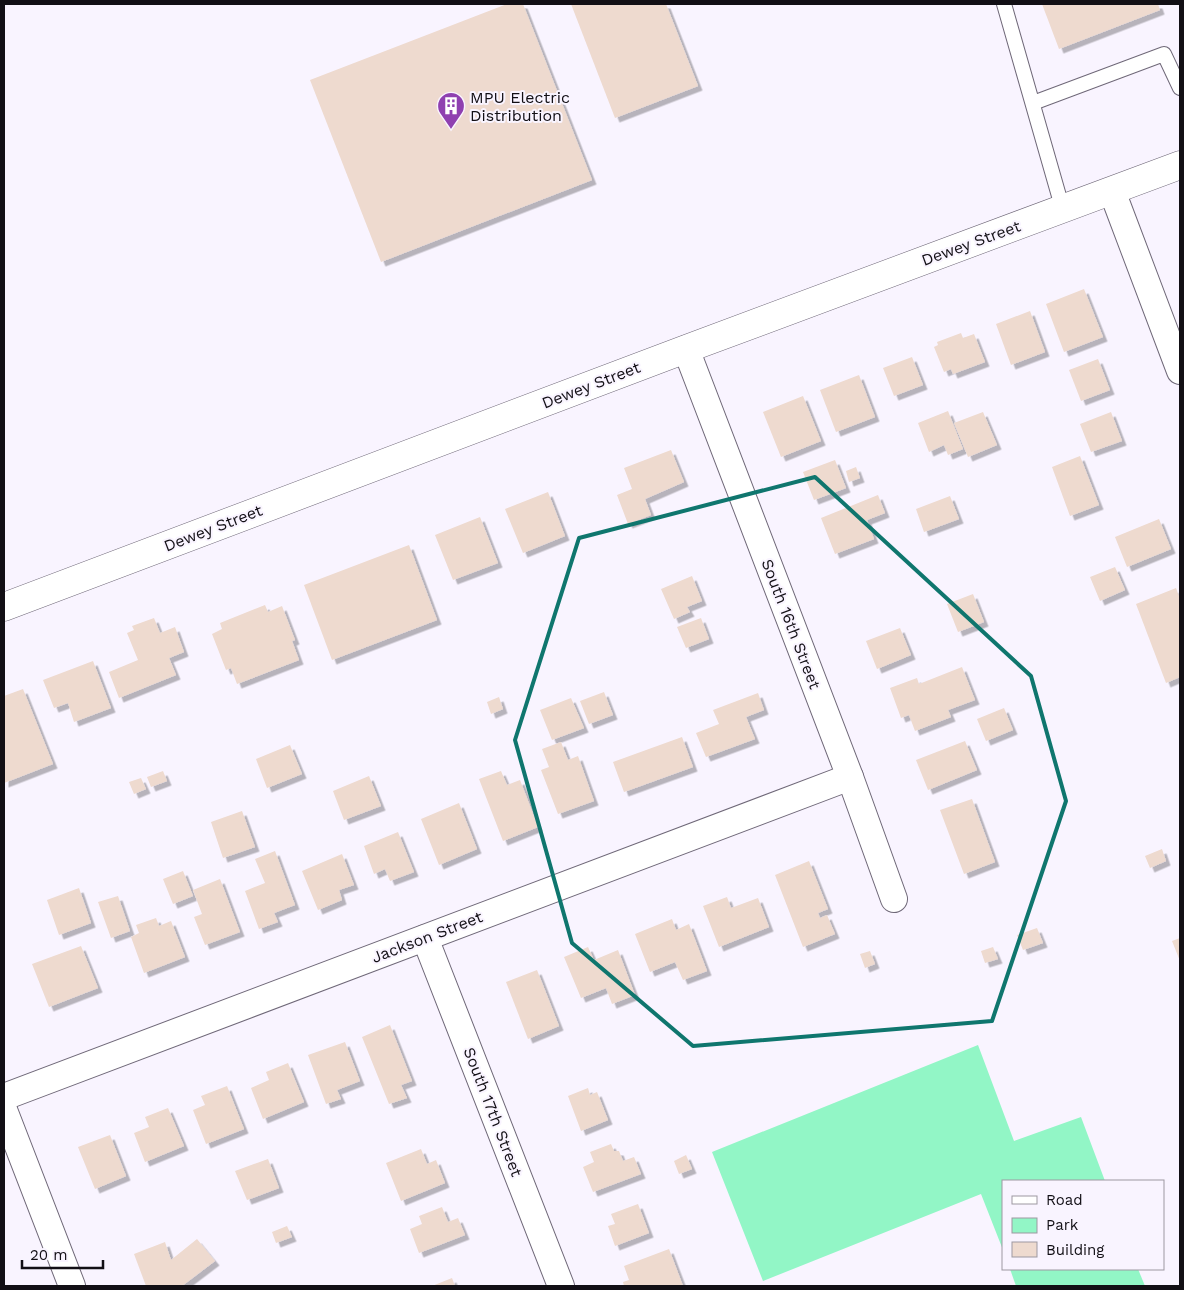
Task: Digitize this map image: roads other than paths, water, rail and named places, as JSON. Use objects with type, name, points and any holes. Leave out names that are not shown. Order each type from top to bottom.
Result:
[{"type":"street","name":"Dewey Street","points":[[4,607],[686,349],[1180,165]]},
{"type":"street","points":[[1112,191],[1180,370]]},
{"type":"street","name":"South 16th Street","points":[[686,349],[850,777],[894,899]]},
{"type":"street","name":"Jackson Street","points":[[4,1097],[850,777]]},
{"type":"street","name":"South 17th Street","points":[[425,938],[561,1286]]},
{"type":"street","points":[[4,1110],[72,1286]]},
{"type":"lane","points":[[1004,4],[1063,210]]},
{"type":"lane","points":[[1033,103],[1164,54],[1180,88]]},
{"type":"place","name":"MPU Electric Distribution","points":[[451,130]]}]
